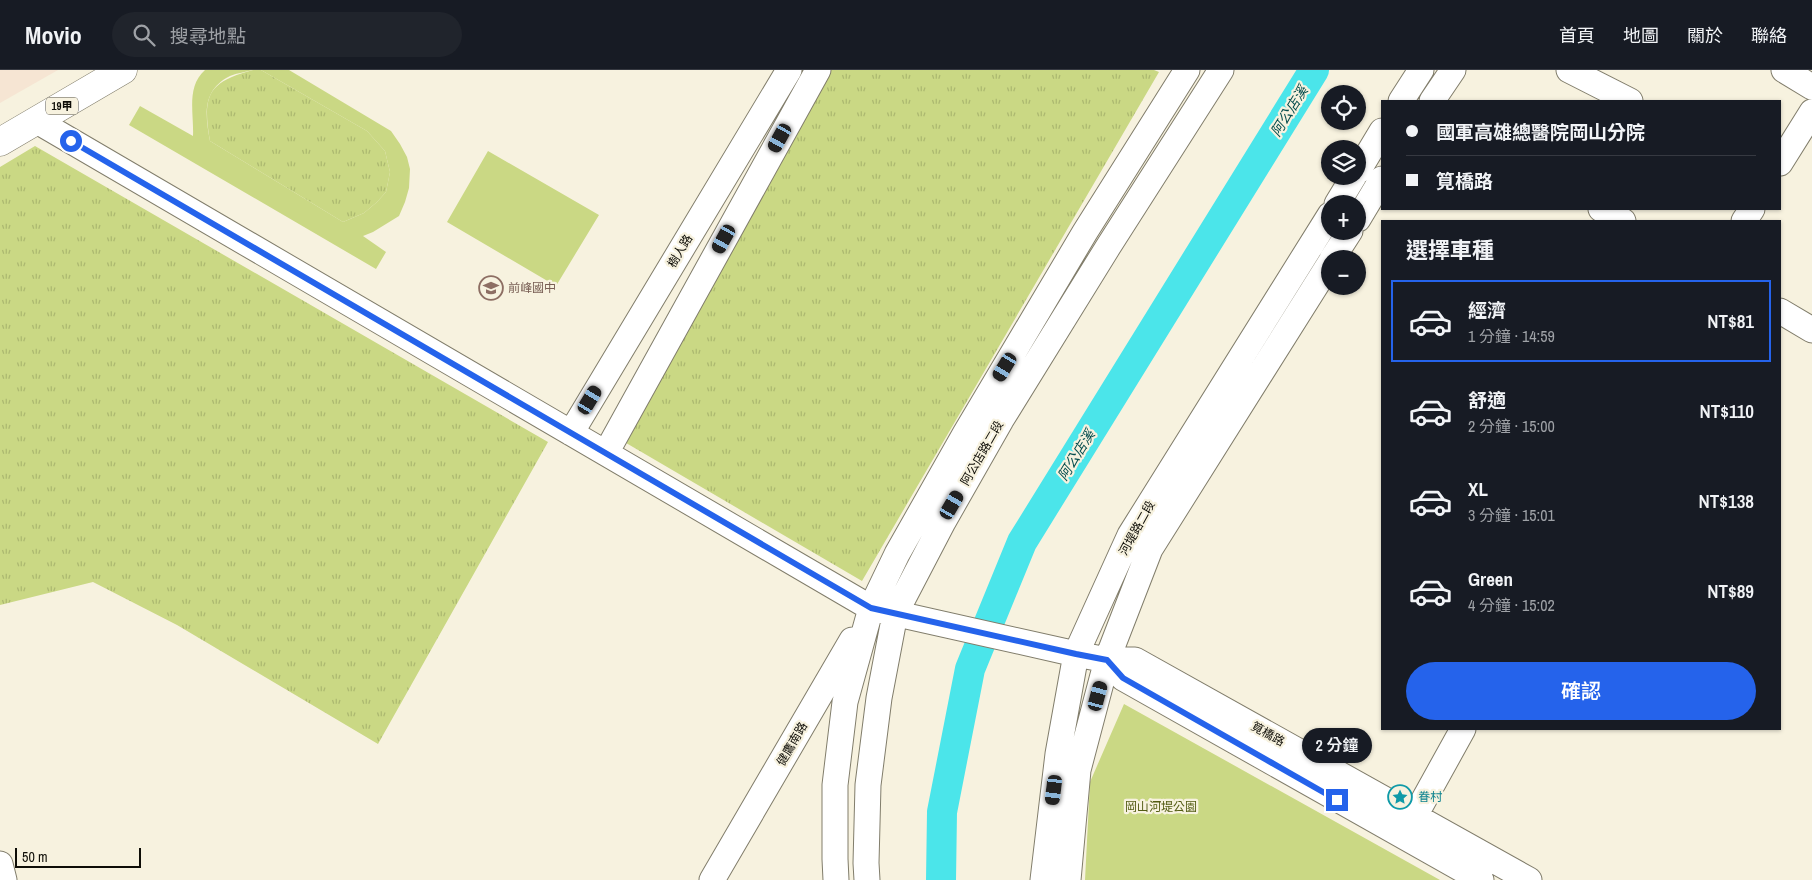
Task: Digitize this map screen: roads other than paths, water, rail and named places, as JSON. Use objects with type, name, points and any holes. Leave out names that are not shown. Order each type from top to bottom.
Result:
[{"type":"main road","name":"19甲","points":[[0,142],[123,70]]},
{"type":"street","name":"樹人路","points":[[570,432],[789,70]]},
{"type":"street","points":[[606,453],[818,70]]},
{"type":"street","name":"阿公店路二段","points":[[867,880],[868,785],[879,698],[895,614],[943,522],[1001,420],[1221,70]]},
{"type":"street","points":[[1406,99],[1421,70]]},
{"type":"street","points":[[1433,100],[1453,70]]},
{"type":"street","points":[[1569,70],[1628,100]]},
{"type":"street","points":[[1784,70],[1812,87]]},
{"type":"street","points":[[1183,77],[1202,100]]},
{"type":"street","name":"阿公店路二段","points":[[836,880],[835,785],[845,702],[871,608],[898,554],[965,434],[1085,232],[1183,77]]},
{"type":"street","points":[[1781,161],[1812,112]]},
{"type":"street","points":[[37,121],[871,608],[1107,660]]},
{"type":"street","points":[[1366,158],[1381,133]]},
{"type":"street","points":[[1366,206],[1381,181]]},
{"type":"street","points":[[716,191],[742,207]]},
{"type":"street","points":[[1603,210],[1621,220]]},
{"type":"street","name":"河堤路二段","points":[[1043,880],[1058,754],[1076,654],[1130,535],[1321,229]]},
{"type":"street","points":[[1085,232],[1108,247]]},
{"type":"street","name":"河堤路二段","points":[[1068,880],[1078,770],[1107,660],[1150,549],[1321,276]]},
{"type":"street","points":[[1781,312],[1812,330]]},
{"type":"street","name":"健鷹南路","points":[[712,880],[871,608]]},
{"type":"street","name":"筧橋路","points":[[1107,660],[1123,678],[1409,827],[1529,880]]},
{"type":"street","points":[[1409,827],[1462,730]]},
{"type":"street","name":"筧橋路","points":[[1409,827],[1481,880]]},
{"type":"street","points":[[0,864],[4,880]]},
{"type":"waterway","name":"阿公店溪","points":[[941,880],[942,812],[970,669],[1022,542],[1314,70]]},
{"type":"place","name":"前峰國中","points":[[491,288]]},
{"type":"place","name":"眷村","points":[[1400,797]]},
{"type":"park label","name":"岡山河堤公園","points":[[1161,807]]}]
